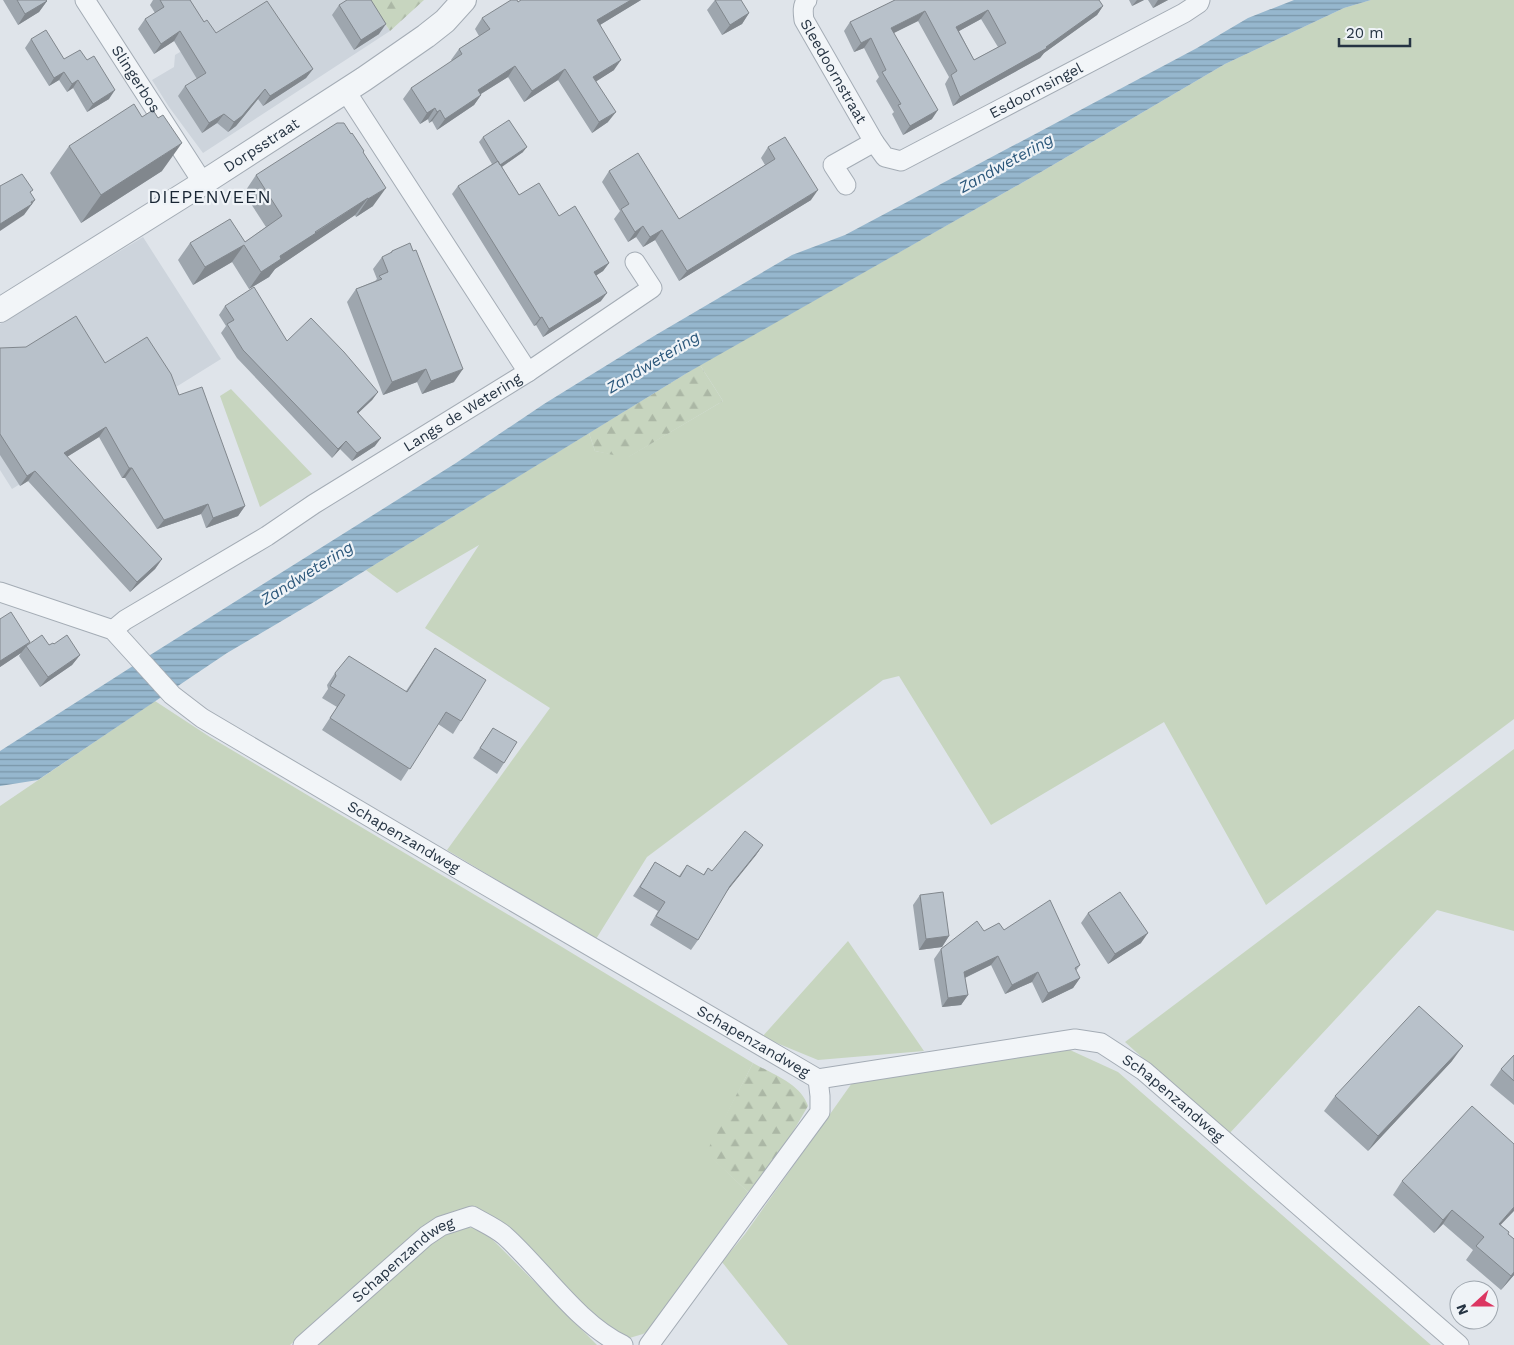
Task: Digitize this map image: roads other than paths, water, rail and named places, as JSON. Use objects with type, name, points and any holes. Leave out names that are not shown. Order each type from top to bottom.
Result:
[{"type":"street","name":"Slingerbos","points":[[85,0],[203,183]]},
{"type":"street","name":"Dorpsstraat","points":[[0,310],[203,183],[426,36],[445,21],[464,0]]},
{"type":"street","name":"Sleedoornstraat","points":[[807,0],[804,3],[804,20],[874,142]]},
{"type":"street","name":"Esdoornsingel","points":[[874,142],[885,157],[901,161],[1184,13],[1199,3],[1200,0]]},
{"type":"street","name":"Langs de Wetering","points":[[113,630],[125,620],[267,536],[314,504],[528,372],[345,90]]},
{"type":"street","points":[[846,185],[833,165],[874,142]]},
{"type":"street","points":[[528,372],[652,288],[635,262]]},
{"type":"street","points":[[0,592],[113,630]]},
{"type":"street","name":"Schapenzandweg","points":[[113,630],[172,695],[202,718],[818,1079],[1075,1040],[1101,1043],[1144,1071],[1459,1345]]},
{"type":"street","name":"Schapenzandweg","points":[[651,1344],[820,1112],[818,1079]]},
{"type":"street","name":"Schapenzandweg","points":[[303,1345],[426,1236],[441,1226],[472,1216],[504,1234],[585,1319],[611,1339],[623,1345]]},
{"type":"water","name":"Zandwetering","points":[[1294,0],[1371,0],[1344,8],[1225,64],[1041,172],[687,373],[314,602],[227,653],[38,780],[0,786],[0,751],[456,463],[544,404],[654,336],[792,255],[845,235],[1197,48],[1248,18]]},
{"type":"district","name":"DIEPENVEEN","points":[[210,196]]}]
